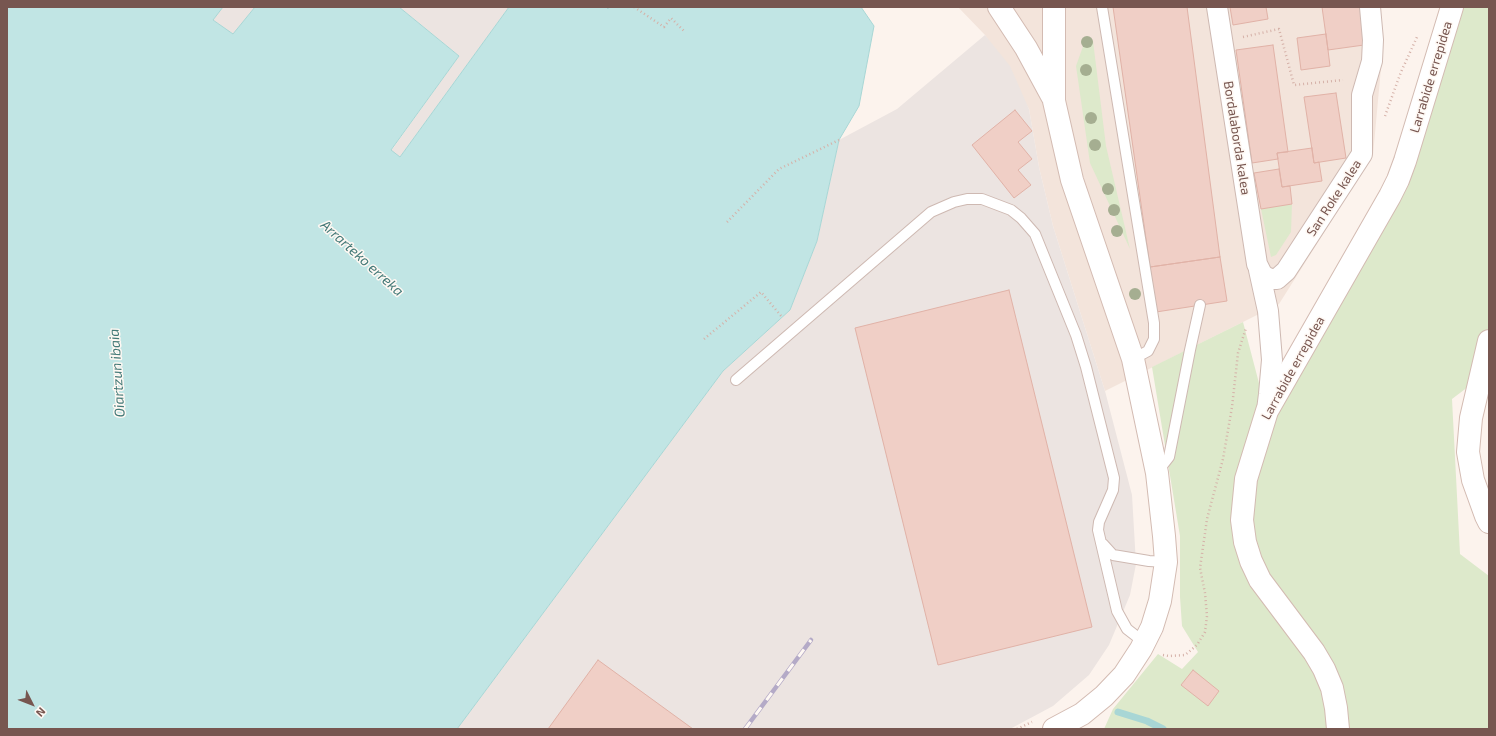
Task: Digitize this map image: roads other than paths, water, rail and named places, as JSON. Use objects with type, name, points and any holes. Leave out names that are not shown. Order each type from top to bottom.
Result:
[{"type":"street","points":[[999,7],[1026,48],[1054,101]]},
{"type":"street","points":[[1054,7],[1054,101],[1072,180],[1133,359],[1157,473],[1166,562],[1160,601],[1152,627],[1143,646],[1124,674],[1109,691],[1070,725]]},
{"type":"street","name":"Bordalaborda kalea","points":[[1216,7],[1265,274],[1272,360],[1266,411]]},
{"type":"street","name":"San Roke kalea","points":[[1265,274],[1277,279],[1282,276],[1362,154],[1362,95],[1372,61],[1373,47],[1370,7]]},
{"type":"street","name":"Larrabide errepidea","points":[[1338,729],[1332,688],[1324,669],[1314,652],[1260,580],[1251,561],[1245,542],[1242,520],[1246,479],[1266,411],[1398,180],[1405,162],[1452,7]]},
{"type":"street","points":[[1489,341],[1471,418],[1468,452],[1473,480],[1489,522]]},
{"type":"lane","points":[[1102,7],[1154,322],[1154,339],[1148,351],[1133,359]]},
{"type":"lane","points":[[736,380],[931,212],[954,202],[967,199],[982,199],[1011,210],[1021,218],[1035,234],[1076,336],[1086,367],[1114,478],[1113,490],[1099,522],[1098,530],[1117,611],[1127,629],[1143,646]]},
{"type":"lane","points":[[1157,473],[1169,457],[1200,305]]},
{"type":"lane","points":[[1101,540],[1113,555],[1166,562]]},
{"type":"water","name":"Oiartzun ibaia","points":[[7,7],[223,7],[213,20],[233,34],[255,7],[399,7],[459,56],[391,150],[400,157],[509,7],[606,7],[608,9],[609,7],[861,7],[874,26],[859,106],[839,140],[817,241],[790,310],[723,371],[457,729],[7,729]]},
{"type":"waterway","name":"Arrarteko erreka","points":[[1118,712],[1147,721],[1163,729]]},
{"type":"railway","points":[[745,729],[811,640]]}]
